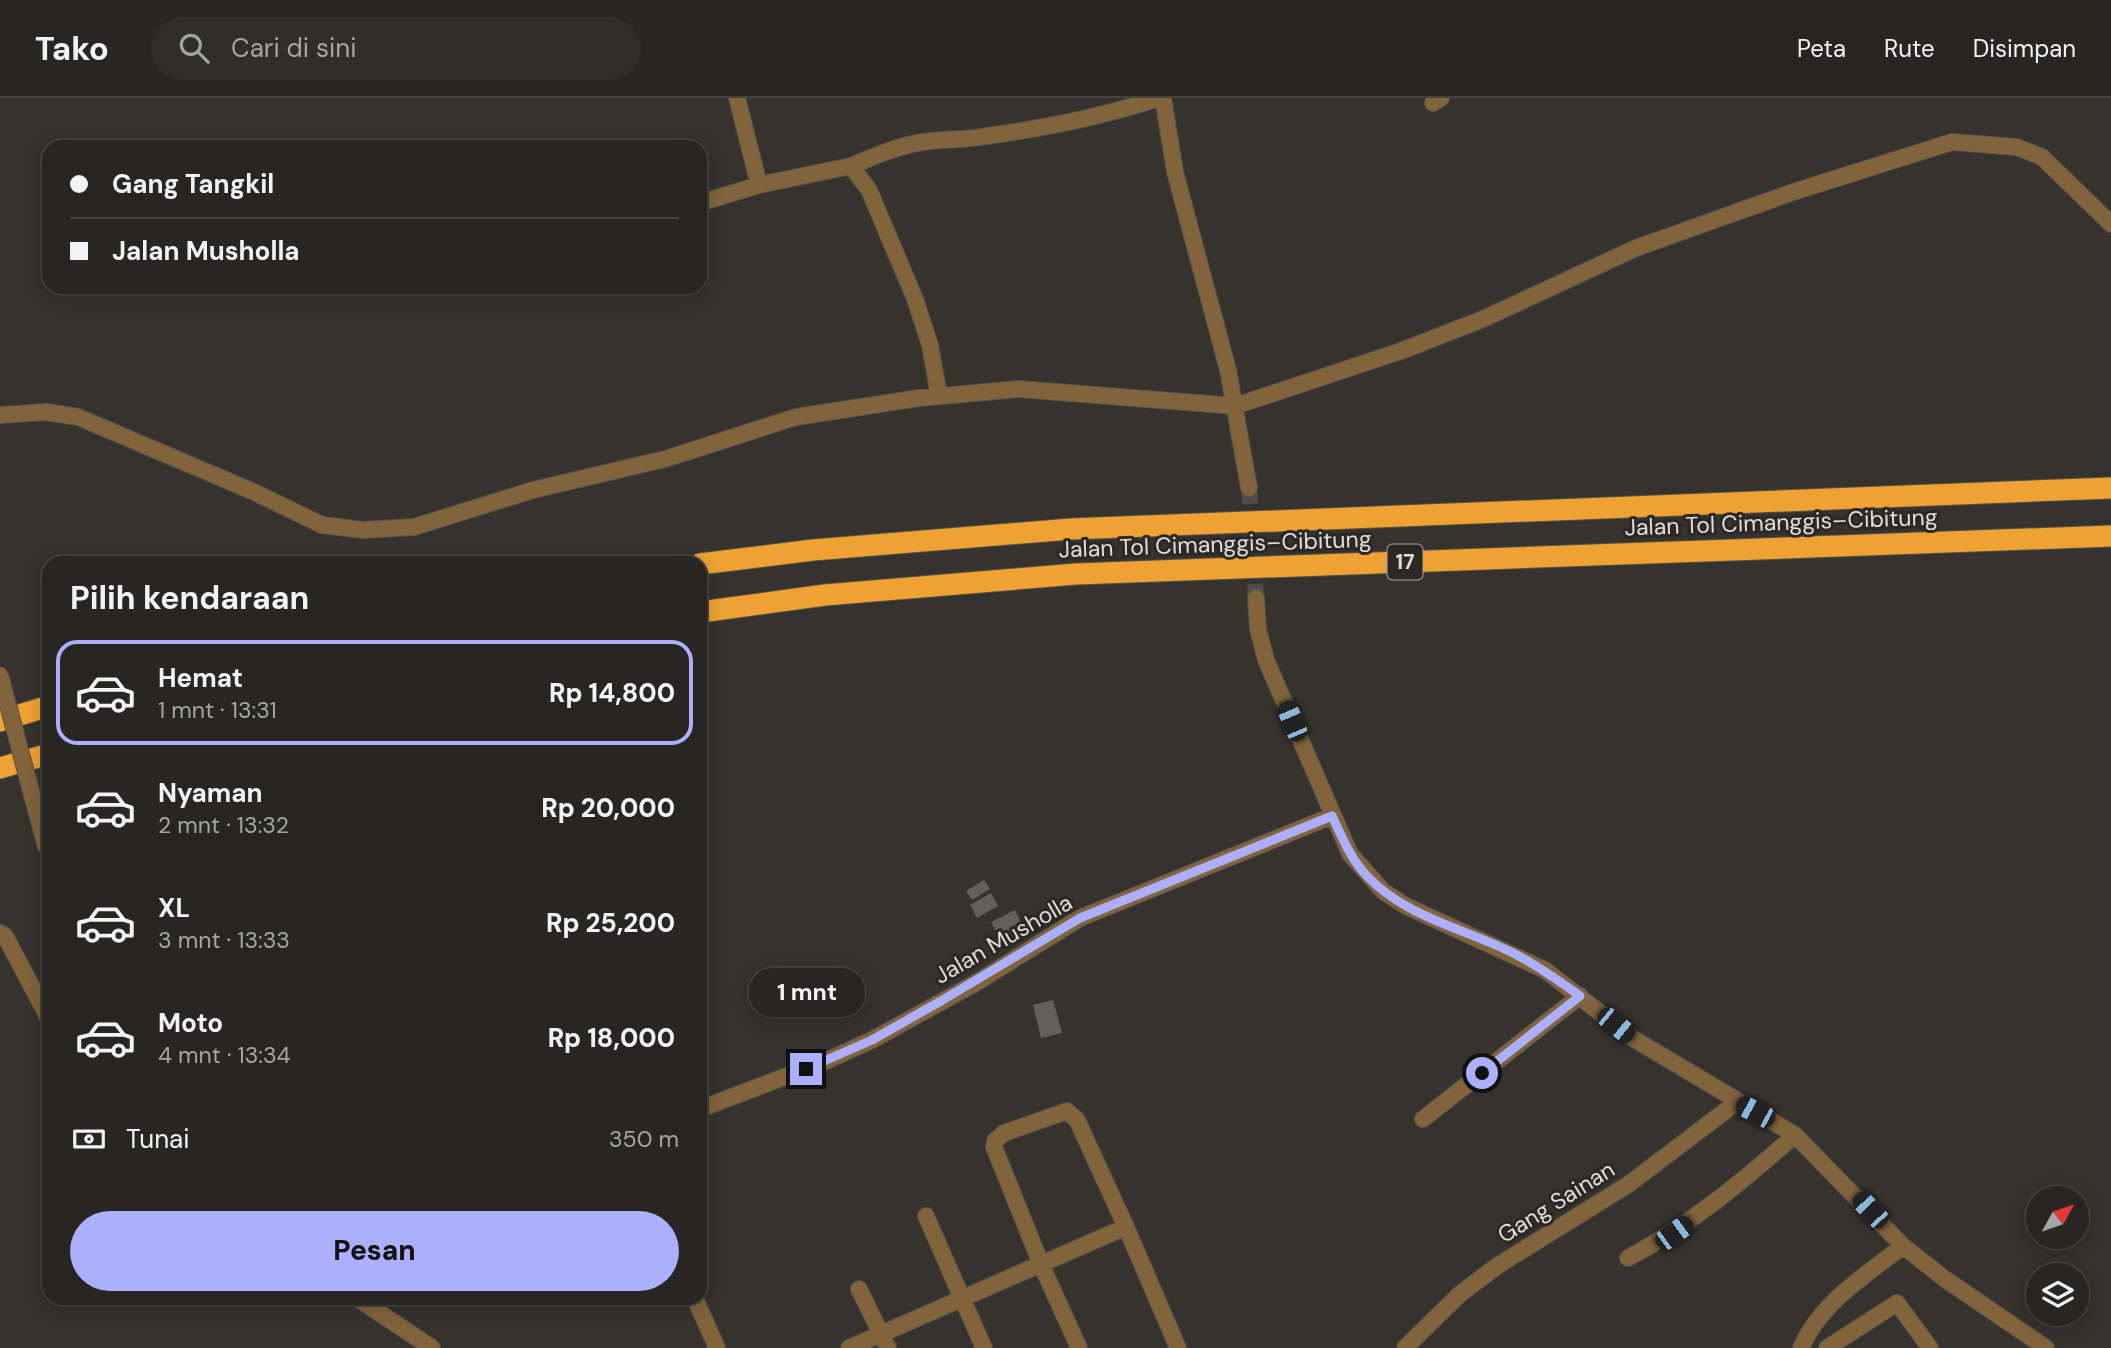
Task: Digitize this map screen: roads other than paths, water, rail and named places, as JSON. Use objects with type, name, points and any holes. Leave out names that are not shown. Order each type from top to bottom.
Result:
[{"type":"highway","name":"Jalan Tol Cimanggis–Cibitung","points":[[707,563],[813,550],[1071,529],[2111,488]]},
{"type":"highway","name":"Jalan Tol Cimanggis–Cibitung","points":[[707,610],[825,596],[1076,574],[2111,536]]},
{"type":"highway","points":[[0,721],[42,708]]},
{"type":"highway","points":[[0,768],[42,756]]},
{"type":"street","points":[[737,98],[759,185]]},
{"type":"street","points":[[707,201],[759,185],[852,166],[890,150],[923,142],[976,138],[1055,126],[1115,113],[1161,98],[1175,172],[1235,406],[1249,488]]},
{"type":"street","points":[[0,415],[46,412],[78,417],[254,492],[323,525],[363,530],[414,527],[533,490],[664,459],[796,418],[939,396],[1019,389],[1235,406],[1401,351],[1483,319],[1636,248],[1793,192],[1952,142],[2017,147],[2042,157],[2111,224]]},
{"type":"street","points":[[852,166],[869,190],[915,299],[930,345],[939,396]]},
{"type":"street","points":[[1256,598],[1258,629],[1266,660],[1332,816],[1350,854],[1383,891],[1406,906],[1523,959],[1580,996],[1634,1039],[1795,1135],[1903,1246],[1945,1279],[2046,1348]]},
{"type":"street","points":[[0,675],[42,833]]},
{"type":"street","name":"Jalan Musholla","points":[[707,1106],[827,1061],[872,1040],[979,981],[1080,918],[1332,816]]},
{"type":"street","points":[[0,933],[5,936],[42,1006]]},
{"type":"street","points":[[1423,1119],[1580,996]]},
{"type":"street","name":"Gang Sainan","points":[[1405,1348],[1460,1294],[1497,1266],[1629,1184],[1737,1102]]},
{"type":"street","points":[[1079,1348],[1041,1264],[994,1147],[995,1141],[1004,1133],[1064,1111],[1077,1120],[1178,1348]]},
{"type":"street","points":[[1628,1258],[1695,1218],[1795,1135]]},
{"type":"street","points":[[926,1216],[984,1348]]},
{"type":"street","points":[[849,1348],[885,1341],[961,1298],[1126,1227]]},
{"type":"street","points":[[1801,1348],[1812,1325],[1824,1311],[1903,1246]]},
{"type":"street","points":[[859,1289],[885,1341]]},
{"type":"street","points":[[1827,1348],[1897,1303],[1930,1348]]},
{"type":"street","points":[[368,1305],[432,1348]]},
{"type":"street","points":[[698,1305],[717,1348]]},
{"type":"tunnel","points":[[1249,488],[1256,598]]}]
